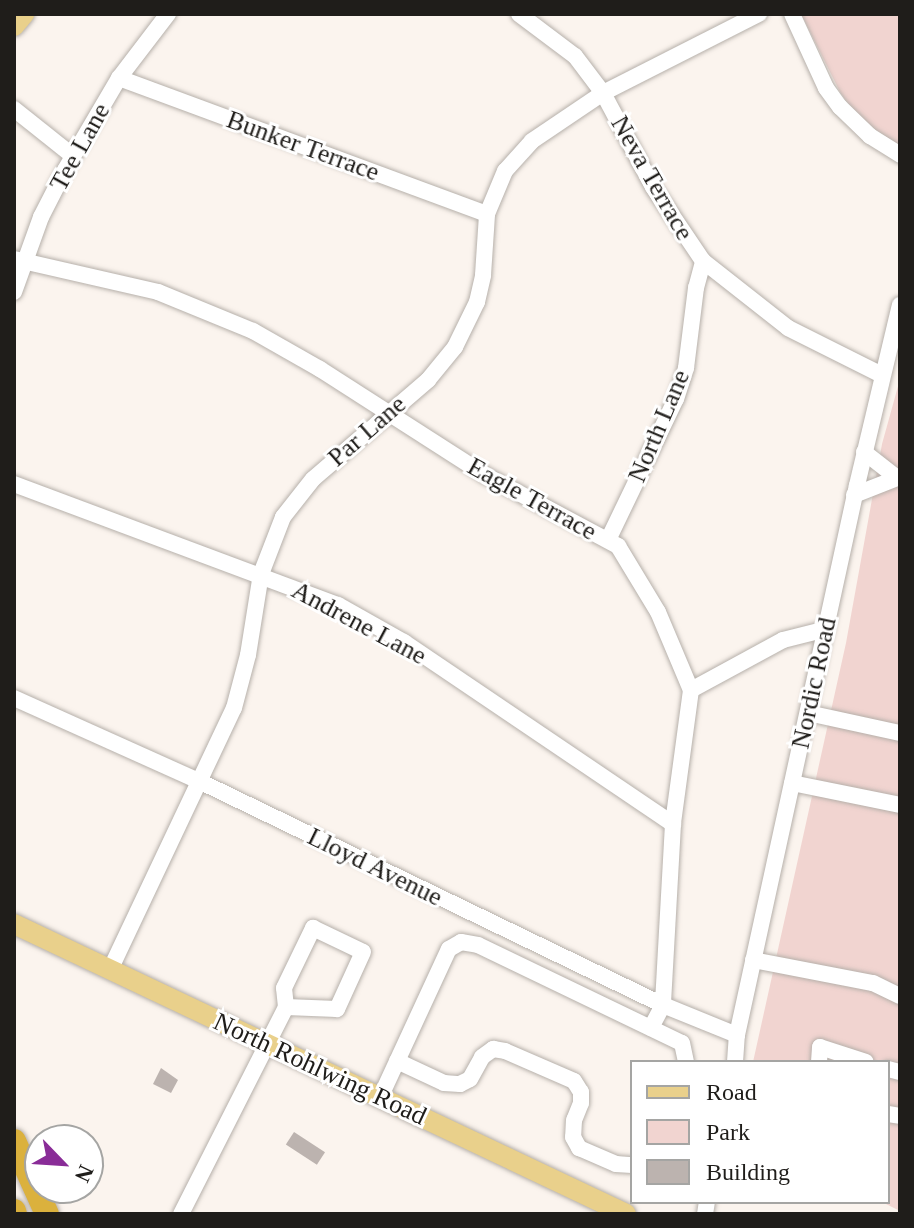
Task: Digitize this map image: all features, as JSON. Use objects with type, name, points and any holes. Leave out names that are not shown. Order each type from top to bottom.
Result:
[{"type":"highway","points":[[14,1142],[37,1214]]},
{"type":"highway","points":[[14,1142],[47,1214]]},
{"type":"main road","points":[[14,26],[24,14]]},
{"type":"main road","name":"North Rohlwing Road","points":[[14,924],[626,1214]]},
{"type":"street","name":"Tee Lane","points":[[14,292],[19,261],[73,156],[119,78],[168,14]]},
{"type":"street","name":"Neva Terrace","points":[[519,14],[575,56],[603,93],[653,187],[703,261],[788,328],[882,375]]},
{"type":"street","name":"Par Lane","points":[[110,970],[242,686],[261,574],[283,517],[297,497],[442,365],[469,323],[483,275],[487,214],[505,171],[532,141],[603,93],[759,14]]},
{"type":"street","points":[[792,14],[826,88],[840,107],[870,136],[900,155]]},
{"type":"street","name":"Bunker Terrace","points":[[119,78],[487,214]]},
{"type":"street","points":[[14,109],[73,156]]},
{"type":"street","name":"Eagle Terrace","points":[[19,261],[120,282],[206,310],[289,350],[485,475],[618,546],[644,586],[671,639],[691,690],[673,824],[663,1005]]},
{"type":"street","name":"North Lane","points":[[608,540],[676,399],[688,356],[696,288],[703,261]]},
{"type":"street","name":"Nordic Road","points":[[735,1060],[737,1035],[854,495],[900,305]]},
{"type":"street","points":[[864,452],[898,477]]},
{"type":"street","points":[[854,495],[898,477]]},
{"type":"street","name":"Andrene Lane","points":[[14,484],[338,605],[404,642],[673,824]]},
{"type":"street","points":[[691,690],[783,640],[826,629]]},
{"type":"street","name":"Lloyd Avenue","points":[[14,698],[199,781],[663,1005],[737,1035]]},
{"type":"street","points":[[808,713],[900,733]]},
{"type":"street","points":[[792,783],[900,805]]},
{"type":"street","points":[[181,1214],[264,1043],[286,1007],[284,988],[313,928],[363,952],[337,1009],[286,1007]]},
{"type":"street","points":[[380,1098],[449,949],[461,942],[478,945],[682,1043],[686,1060]]},
{"type":"street","points":[[753,960],[873,983],[900,996]]},
{"type":"street","points":[[651,1028],[663,1005]]},
{"type":"street","points":[[819,1060],[820,1047],[860,1060]]},
{"type":"street","points":[[397,1061],[444,1083],[460,1084],[470,1079],[482,1057],[493,1049],[505,1051],[574,1081],[581,1092],[573,1137],[579,1148],[616,1164],[630,1165]]},
{"type":"green space","points":[[801,14],[900,14],[900,148],[859,117],[841,94]]},
{"type":"green space","points":[[900,379],[900,1211],[886,1204],[890,1204],[890,1060],[753,1060],[846,643],[882,444]]},
{"type":"building","points":[[161,1068],[178,1080],[171,1093],[153,1084]]},
{"type":"building","points":[[294,1132],[325,1152],[317,1165],[286,1145]]}]
